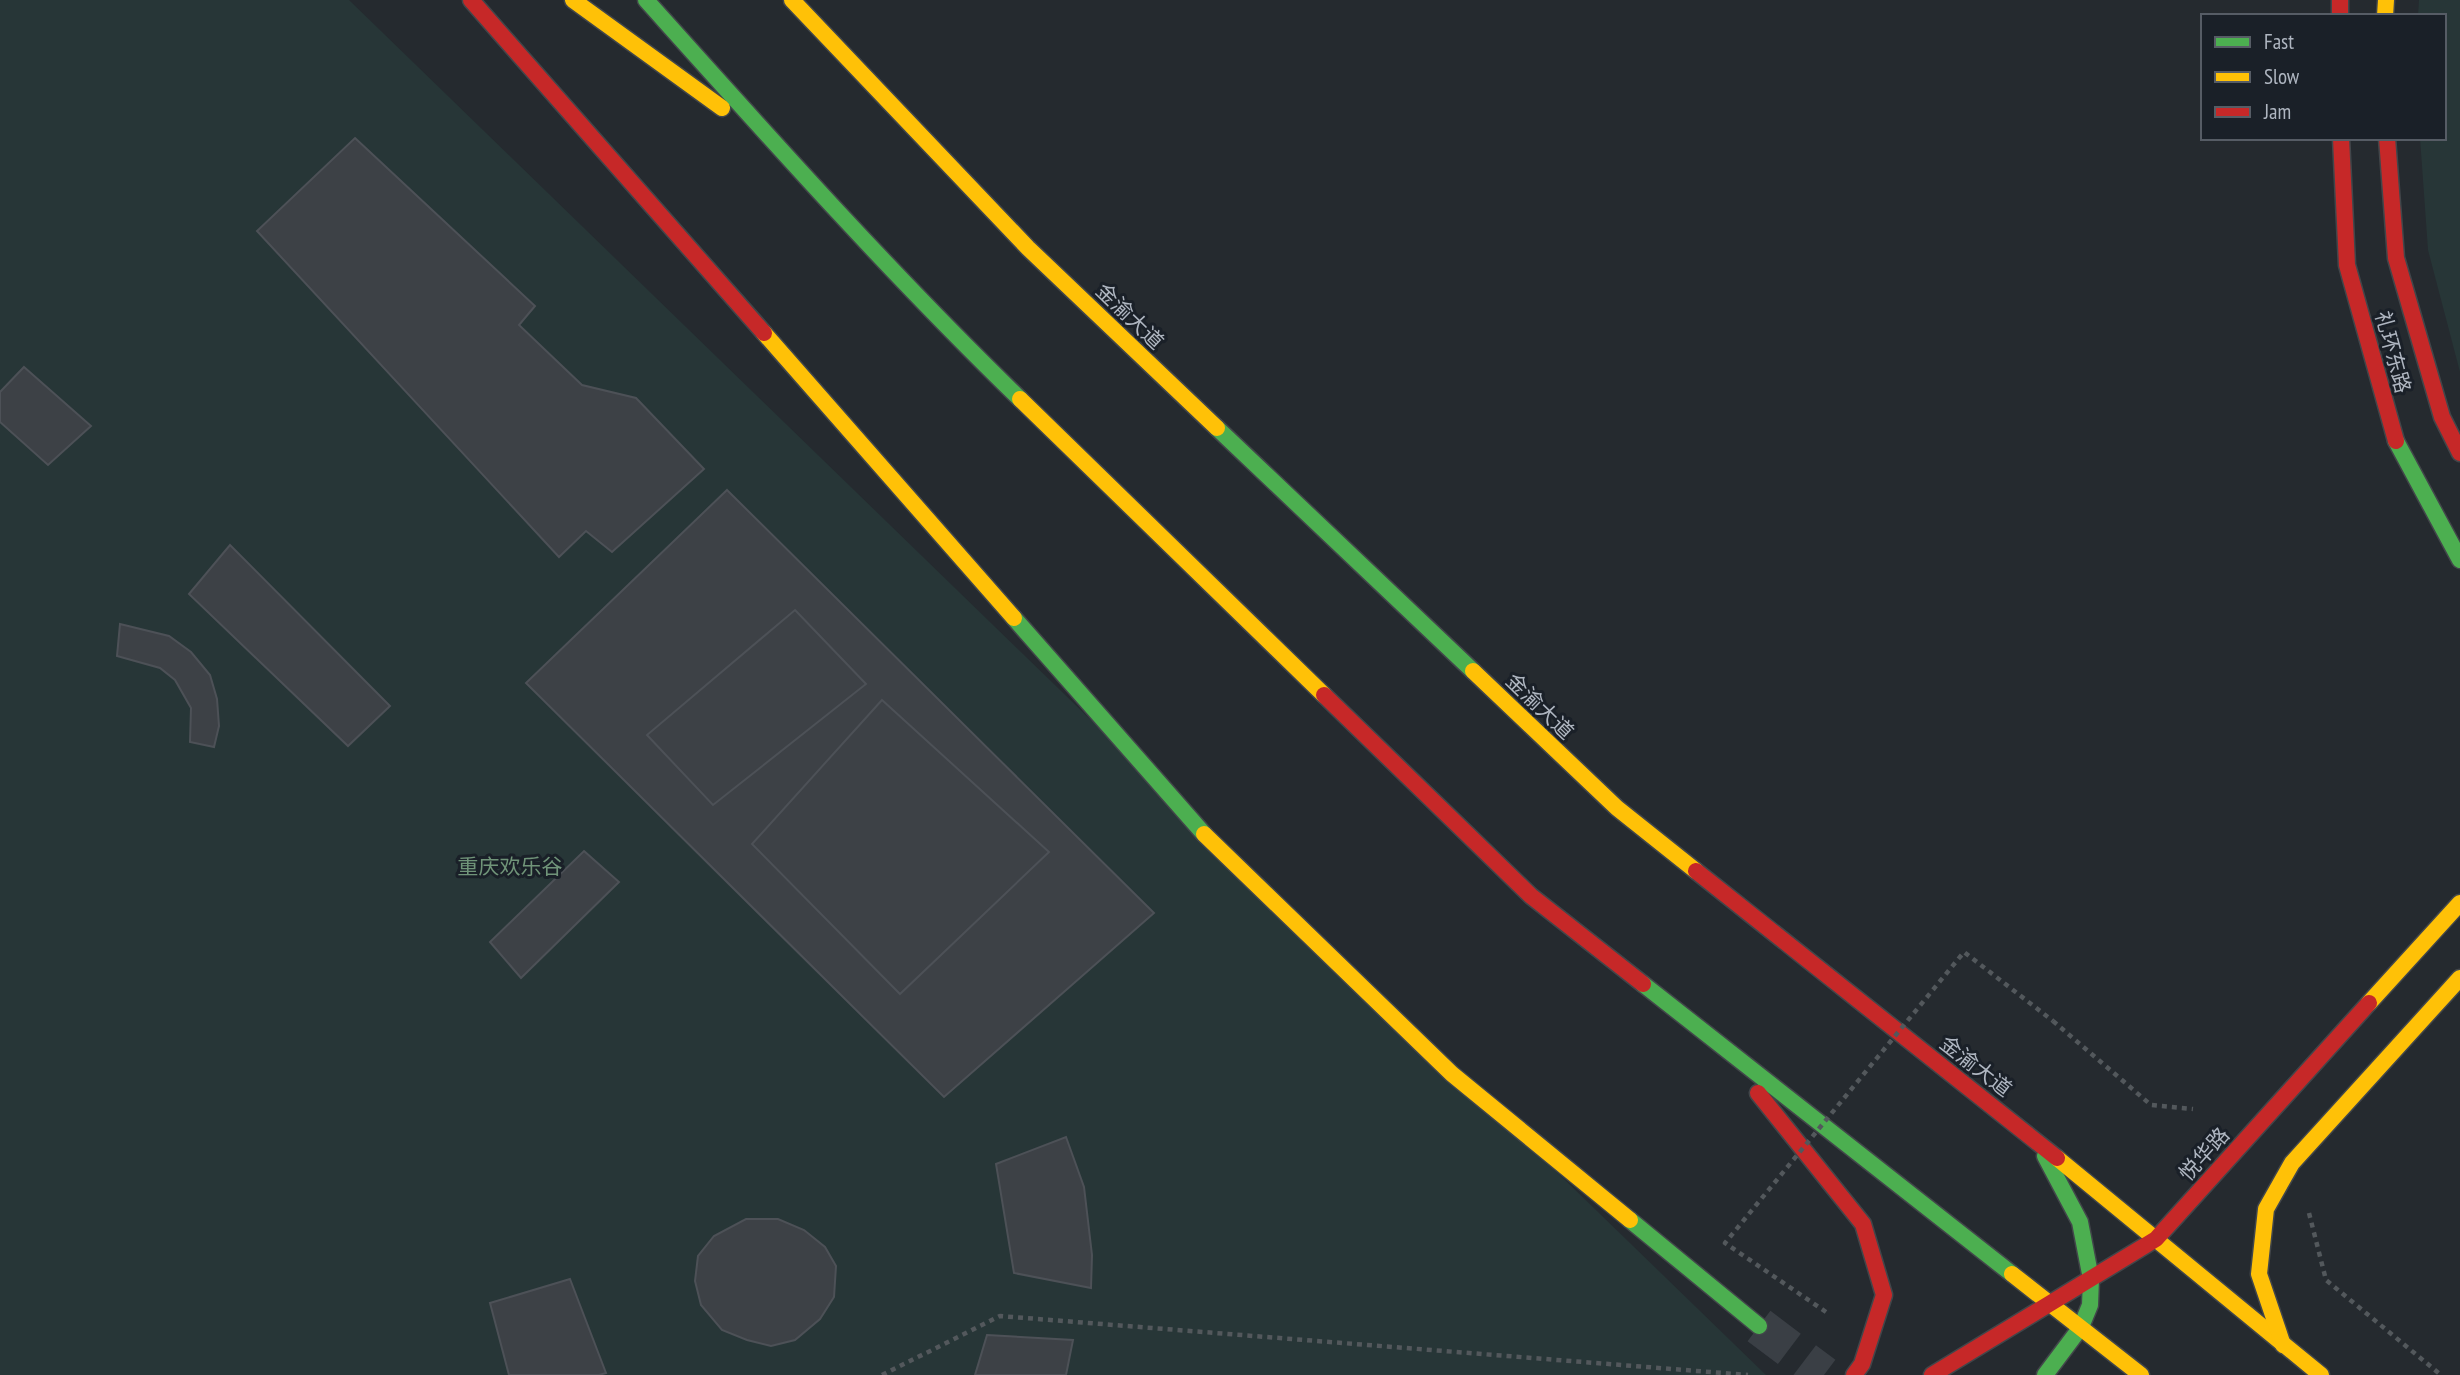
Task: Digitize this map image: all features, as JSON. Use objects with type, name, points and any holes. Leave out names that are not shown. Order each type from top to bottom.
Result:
[{"type":"main road","points":[[471,0],[1190,821],[1452,1074],[1759,1326]]},
{"type":"main road","points":[[573,0],[783,152]]},
{"type":"main road","points":[[646,0],[955,336],[1531,895],[2141,1375]]},
{"type":"main road","name":"金渝大道","points":[[792,0],[1028,248],[1617,808],[2036,1141],[2321,1375]]},
{"type":"main road","name":"礼环东路","points":[[2342,140],[2347,265],[2395,439],[2460,560]]},
{"type":"main road","name":"礼环东路","points":[[2387,140],[2396,258],[2442,417],[2460,453]]},
{"type":"main road","name":"悦华路","points":[[1932,1375],[2156,1239],[2460,903]]},
{"type":"main road","points":[[2283,1345],[2259,1275],[2266,1209],[2292,1163],[2460,978]]},
{"type":"main road","points":[[1718,1042],[1863,1224],[1884,1295],[1862,1364],[1854,1375]]},
{"type":"main road","points":[[2036,1141],[2080,1222],[2091,1279],[2090,1305],[2081,1327],[2045,1375]]},
{"type":"path","points":[[1826,1312],[1725,1242],[1964,951],[2053,1021],[2151,1105],[2193,1109]]},
{"type":"path","points":[[2308,1209],[2326,1280],[2441,1375]]},
{"type":"path","points":[[882,1375],[1000,1316],[1748,1375]]},
{"type":"green space","name":"重庆欢乐谷","points":[[0,0],[349,0],[1766,1375],[0,1375]]},
{"type":"green space","points":[[2419,0],[2460,0],[2460,372],[2428,250],[2420,140],[2446,140],[2446,14],[2418,14]]},
{"type":"building","points":[[355,138],[535,306],[519,325],[582,385],[636,398],[704,469],[612,552],[586,531],[559,557],[257,231]]},
{"type":"building","points":[[24,367],[91,426],[48,465],[0,422],[0,392]]},
{"type":"building","points":[[727,490],[1154,913],[944,1097],[526,683]]},
{"type":"building","points":[[230,545],[390,706],[348,746],[189,594]]},
{"type":"building","points":[[795,610],[866,684],[713,805],[647,735]]},
{"type":"building","points":[[120,624],[169,636],[191,652],[210,675],[217,699],[219,726],[214,747],[190,742],[191,708],[175,680],[160,668],[117,656]]},
{"type":"building","points":[[882,700],[1049,852],[900,994],[752,844]]},
{"type":"building","points":[[584,851],[619,882],[521,978],[490,942]]},
{"type":"building","points":[[1066,1137],[1084,1187],[1092,1255],[1091,1288],[1014,1273],[996,1164]]},
{"type":"building","points":[[746,1219],[778,1219],[804,1230],[825,1247],[836,1266],[834,1297],[820,1319],[795,1340],[771,1346],[747,1340],[722,1330],[701,1305],[695,1281],[698,1256],[714,1236]]},
{"type":"building","points":[[570,1279],[606,1373],[509,1375],[490,1303]]},
{"type":"building","points":[[987,1335],[1073,1340],[1066,1375],[975,1375]]},
{"type":"tunnel","points":[[1759,1326],[1824,1375]]},
{"type":"traffic: fast","points":[[646,0],[876,253],[1020,399]]},
{"type":"traffic: fast","points":[[1217,428],[1473,671]]},
{"type":"traffic: fast","points":[[2396,441],[2460,560]]},
{"type":"traffic: fast","points":[[1014,618],[1204,834]]},
{"type":"traffic: fast","points":[[1643,984],[2012,1274]]},
{"type":"traffic: fast","points":[[2045,1156],[2080,1222],[2091,1279],[2090,1305],[2081,1327],[2045,1375]]},
{"type":"traffic: fast","points":[[1630,1220],[1759,1326]]},
{"type":"traffic: slow","points":[[573,0],[722,108]]},
{"type":"traffic: slow","points":[[792,0],[1028,248],[1217,428]]},
{"type":"traffic: slow","points":[[2385,14],[2386,0]]},
{"type":"traffic: slow","points":[[764,333],[1014,618]]},
{"type":"traffic: slow","points":[[1020,399],[1324,695]]},
{"type":"traffic: slow","points":[[1473,671],[1617,808],[1696,871]]},
{"type":"traffic: slow","points":[[1204,834],[1452,1074],[1630,1220]]},
{"type":"traffic: slow","points":[[2369,1003],[2460,903]]},
{"type":"traffic: slow","points":[[2283,1345],[2259,1274],[2266,1209],[2292,1163],[2460,978]]},
{"type":"traffic: slow","points":[[2057,1158],[2321,1375]]},
{"type":"traffic: slow","points":[[2012,1274],[2141,1375]]},
{"type":"traffic: jam","points":[[471,0],[764,333]]},
{"type":"traffic: jam","points":[[2340,0],[2340,14]]},
{"type":"traffic: jam","points":[[2341,140],[2347,265],[2396,441]]},
{"type":"traffic: jam","points":[[2387,140],[2396,258],[2442,417],[2460,453]]},
{"type":"traffic: jam","points":[[1324,695],[1531,896],[1643,984]]},
{"type":"traffic: jam","points":[[1696,871],[2057,1158]]},
{"type":"traffic: jam","points":[[1932,1375],[2156,1239],[2369,1003]]},
{"type":"traffic: jam","points":[[1758,1093],[1863,1224],[1884,1295],[1862,1364],[1854,1375]]}]
